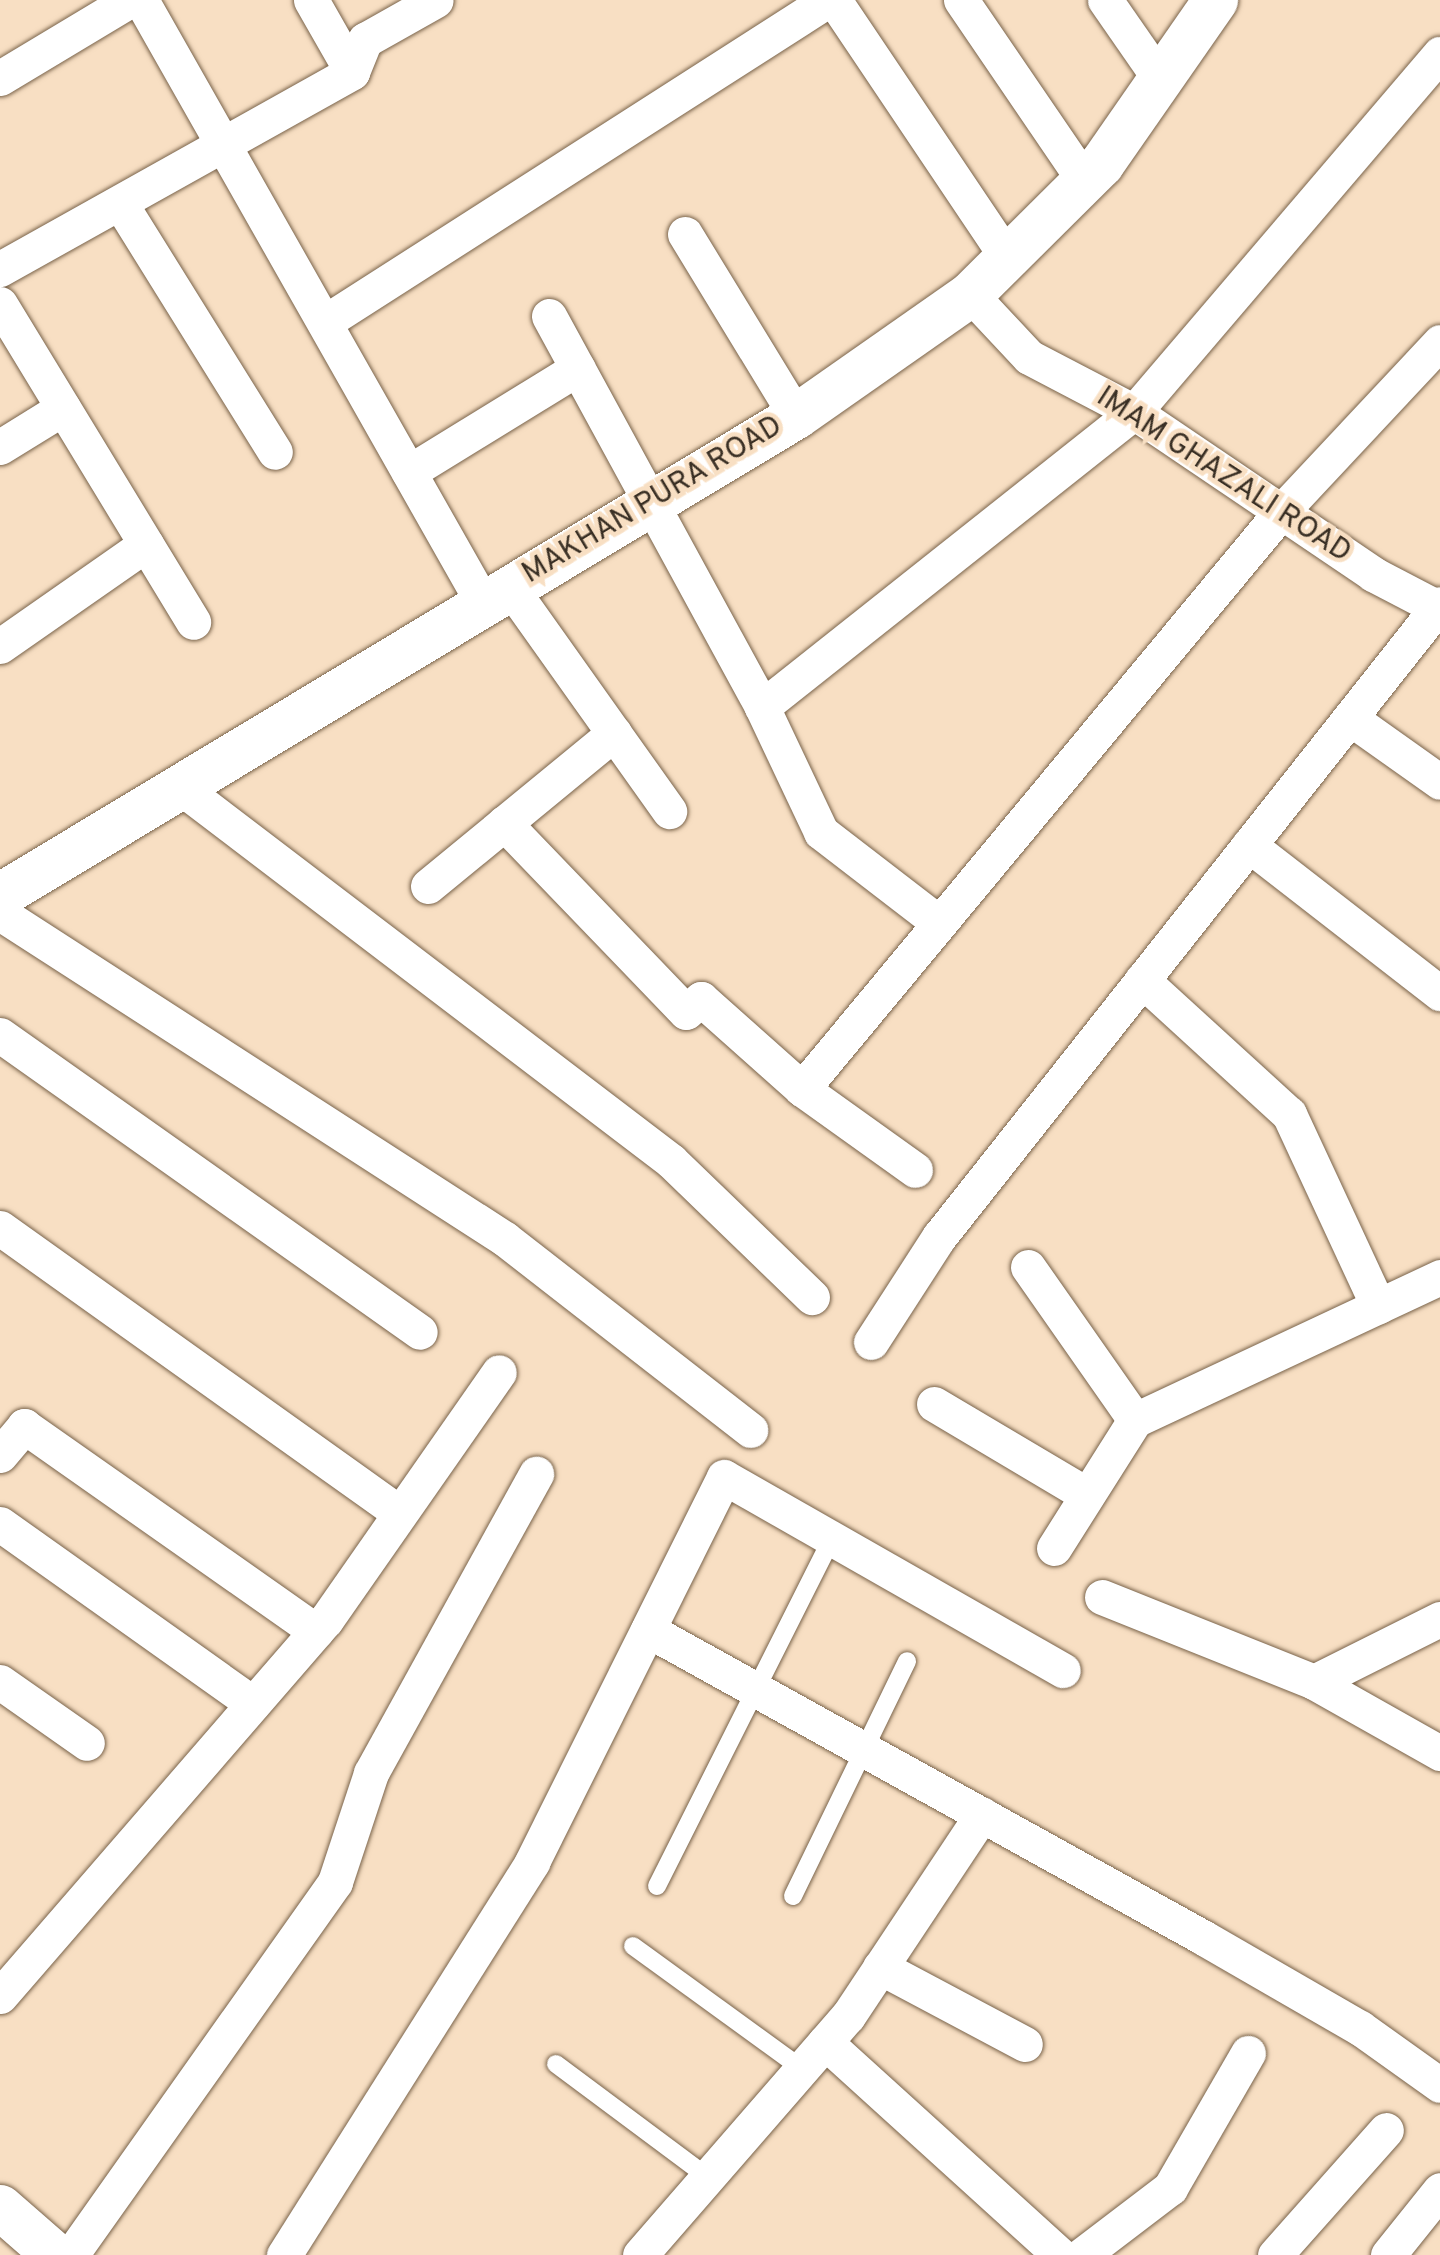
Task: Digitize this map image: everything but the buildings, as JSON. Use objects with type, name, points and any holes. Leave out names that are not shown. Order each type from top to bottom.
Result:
[{"type":"street","points":[[0,78],[130,0]]},
{"type":"street","points":[[141,0],[409,472],[496,595],[614,733],[670,811]]},
{"type":"street","points":[[310,0],[352,72]]},
{"type":"street","points":[[0,269],[226,146],[352,72],[365,40],[435,0]]},
{"type":"street","points":[[325,322],[831,0],[1007,257]]},
{"type":"street","points":[[962,0],[1084,180]]},
{"type":"street","points":[[1106,0],[1160,78]]},
{"type":"street","name":"MAKHAN PURA ROAD","points":[[0,895],[796,416],[970,294],[1084,180],[1215,0]]},
{"type":"street","points":[[762,707],[1134,412],[1440,54]]},
{"type":"street","points":[[120,203],[276,452]]},
{"type":"street","points":[[686,234],[796,416]]},
{"type":"street","name":"IMAM GHAZALI ROAD","points":[[970,294],[1029,357],[1134,412],[1280,513],[1439,607]]},
{"type":"street","points":[[0,304],[194,622]]},
{"type":"street","points":[[549,316],[762,707],[822,832],[939,923]]},
{"type":"street","points":[[802,1089],[1280,513],[1440,342]]},
{"type":"street","points":[[409,472],[578,368]]},
{"type":"street","points":[[0,447],[63,408]]},
{"type":"street","points":[[0,646],[146,544]]},
{"type":"street","points":[[871,1342],[939,1237],[1439,607]]},
{"type":"street","points":[[1350,718],[1440,782]]},
{"type":"street","points":[[428,886],[614,733]]},
{"type":"street","points":[[179,786],[671,1161],[812,1296]]},
{"type":"street","points":[[504,823],[686,1012],[701,999],[802,1089],[915,1170]]},
{"type":"street","points":[[1249,846],[1440,993]]},
{"type":"street","points":[[0,913],[504,1240],[750,1430]]},
{"type":"street","points":[[1142,980],[1290,1114],[1378,1306]]},
{"type":"street","points":[[0,1035],[420,1332]]},
{"type":"street","points":[[0,1228],[400,1513]]},
{"type":"street","points":[[1028,1267],[1135,1420]]},
{"type":"street","points":[[1054,1548],[1135,1420],[1440,1277]]},
{"type":"street","points":[[0,1996],[316,1631],[498,1372]]},
{"type":"street","points":[[934,1404],[1087,1495]]},
{"type":"street","points":[[0,1455],[24,1426],[316,1631]]},
{"type":"street","points":[[71,2255],[335,1882],[371,1773],[536,1474]]},
{"type":"street","points":[[284,2255],[532,1862],[724,1476],[1063,1670]]},
{"type":"street","points":[[0,1524],[254,1704]]},
{"type":"street","points":[[1102,1597],[1314,1682],[1440,1753]]},
{"type":"street","points":[[1314,1682],[1440,1619]]},
{"type":"street","points":[[648,1630],[1360,2028],[1440,2085]]},
{"type":"street","points":[[0,1682],[87,1743]]},
{"type":"street","points":[[640,2255],[825,2042],[982,1814]]},
{"type":"street","points":[[880,1967],[1025,2044]]},
{"type":"street","points":[[825,2042],[1060,2255]]},
{"type":"street","points":[[1082,2255],[1170,2188],[1248,2053]]},
{"type":"street","points":[[1274,2255],[1386,2130]]},
{"type":"street","points":[[1388,2255],[1440,2190]]},
{"type":"street","points":[[1,2209],[55,2255]]},
{"type":"lane","points":[[657,1886],[832,1538]]},
{"type":"lane","points":[[792,1896],[907,1661]]},
{"type":"lane","points":[[633,1946],[802,2068]]},
{"type":"lane","points":[[556,2064],[706,2176]]}]
